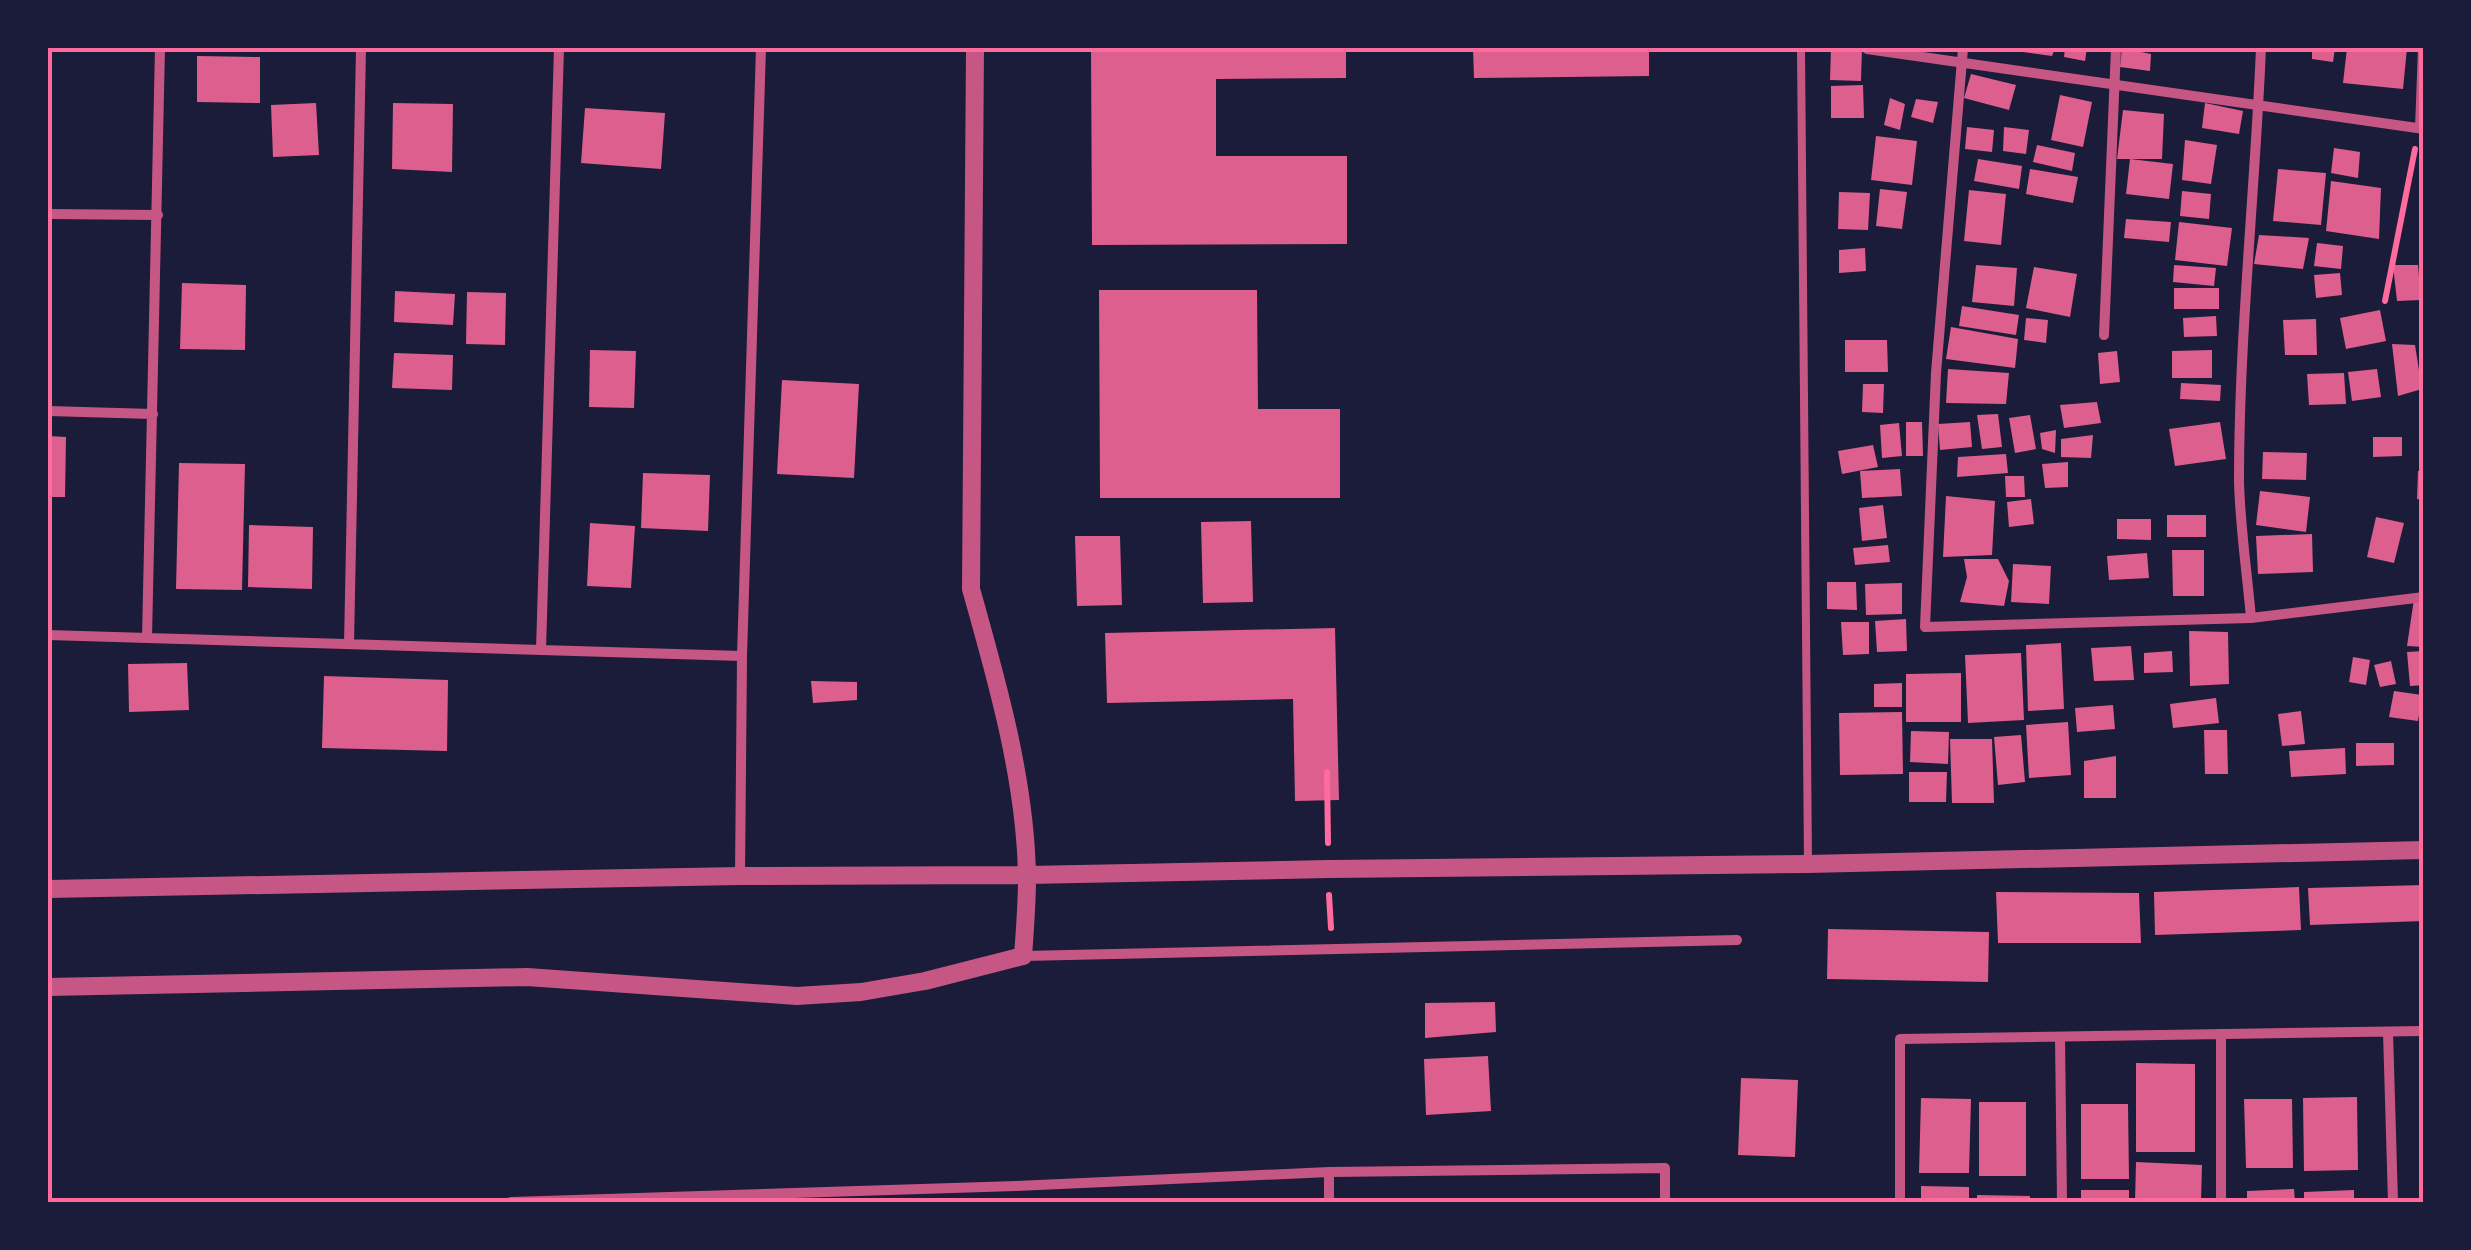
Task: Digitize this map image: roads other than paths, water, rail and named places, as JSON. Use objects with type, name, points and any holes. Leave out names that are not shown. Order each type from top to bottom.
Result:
[{"type":"street","points":[[147,638],[160,48]]},
{"type":"street","points":[[349,644],[360,48]]},
{"type":"street","points":[[541,650],[559,48]]},
{"type":"street","points":[[740,876],[742,656],[761,48]]},
{"type":"street","points":[[975,48],[971,589],[995,672],[1018,783],[1027,876],[1023,956]]},
{"type":"street","points":[[1963,48],[1936,374],[1925,626],[2251,618],[2424,597]]},
{"type":"street","points":[[2104,335],[2116,48]]},
{"type":"street","points":[[2251,618],[2239,484],[2247,254],[2260,48]]},
{"type":"street","points":[[1867,50],[2422,129],[2423,48]]},
{"type":"street","points":[[48,214],[158,216]]},
{"type":"street","points":[[48,410],[153,414]]},
{"type":"street","points":[[48,635],[742,656]]},
{"type":"street","points":[[48,889],[740,876],[1027,876],[1808,864],[2424,850]]},
{"type":"street","points":[[48,987],[526,977],[797,996],[861,992],[925,981],[1023,956],[1737,940]]},
{"type":"street","points":[[1900,1202],[1900,1039],[2424,1031]]},
{"type":"street","points":[[2388,1032],[2393,1202]]},
{"type":"street","points":[[2221,1034],[2221,1202]]},
{"type":"street","points":[[2060,1037],[2062,1202]]},
{"type":"street","points":[[511,1202],[1328,1172],[1665,1168],[1665,1202]]},
{"type":"street","points":[[1328,1172],[1329,1202]]},
{"type":"lane","points":[[1801,48],[1808,864]]}]
